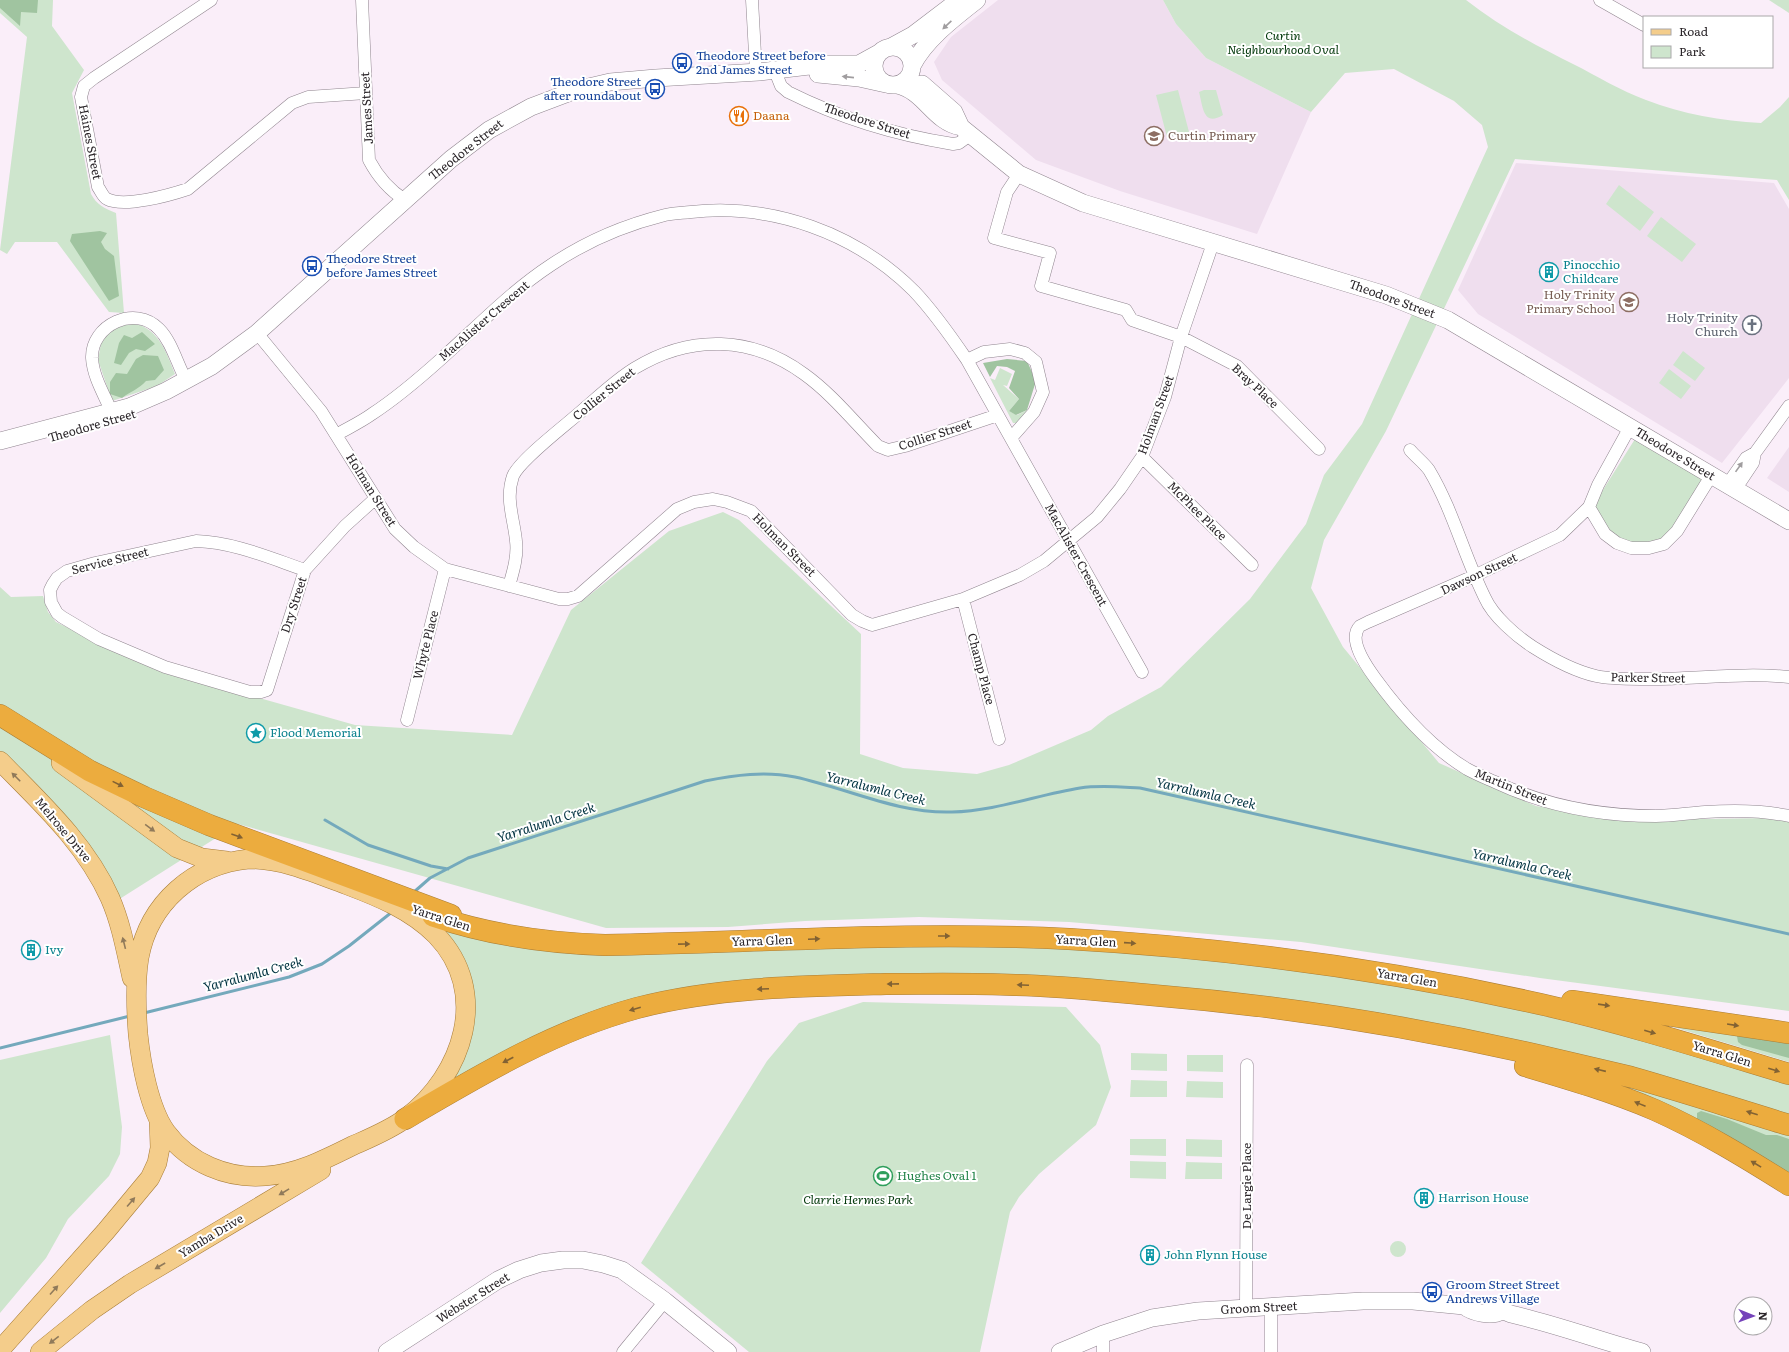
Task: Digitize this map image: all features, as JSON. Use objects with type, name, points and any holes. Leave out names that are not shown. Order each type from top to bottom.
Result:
[{"type":"highway","name":"Yarra Glen","points":[[0,716],[90,771],[144,797],[432,917],[494,933],[552,942],[605,945],[926,936],[1067,939],[1160,946],[1258,956],[1352,968],[1454,986],[1540,1004],[1645,1031],[1789,1074]]},
{"type":"highway","points":[[397,1124],[499,1064],[543,1042],[600,1019],[664,1002],[733,992],[834,986],[969,984],[1062,987],[1248,1005],[1342,1017],[1481,1042],[1630,1077],[1789,1125]]},
{"type":"highway","points":[[1454,986],[1603,1004],[1789,1033]]},
{"type":"highway","points":[[1062,987],[1240,1010],[1340,1025],[1432,1043],[1523,1066],[1612,1093],[1656,1110],[1698,1131],[1789,1185]]},
{"type":"main road","name":"Theodore Street","points":[[0,441],[26,439],[113,417],[155,401],[188,384],[257,333],[450,159],[489,130],[517,113],[561,95],[610,82],[780,70],[826,64],[859,64],[914,35],[959,0]]},
{"type":"main road","points":[[912,67],[910,57],[906,52],[899,48],[885,50],[874,63],[875,72],[879,80],[892,84],[907,79],[922,50],[977,0]]},
{"type":"main road","name":"Theodore Street","points":[[912,67],[921,84],[954,112],[966,131]]},
{"type":"main road","name":"Theodore Street","points":[[780,70],[855,77],[892,84],[913,91],[941,118],[951,125],[966,131],[1019,174],[1083,203],[1386,295],[1448,320],[1789,522]]},
{"type":"main road","name":"Theodore Street","points":[[0,453],[26,439]]},
{"type":"main road","points":[[0,716],[177,848],[202,858],[232,861],[258,859],[284,863],[372,892]]},
{"type":"main road","name":"Melrose Drive","points":[[0,761],[66,830],[82,850],[100,878],[116,913],[134,980],[139,1042],[146,1080],[157,1113]]},
{"type":"main road","points":[[134,980],[147,930],[152,920],[165,902],[182,884],[198,874],[232,861]]},
{"type":"main road","points":[[157,1113],[167,1133],[192,1157],[224,1172],[247,1176],[267,1176],[302,1168],[397,1124],[430,1096],[446,1075],[460,1046],[465,1018],[463,987],[456,966],[441,941],[432,917]]},
{"type":"main road","points":[[0,1350],[123,1212],[150,1178],[157,1163],[160,1148],[161,1131],[157,1113]]},
{"type":"main road","name":"Yamba Drive","points":[[40,1352],[92,1310],[130,1284],[397,1124]]},
{"type":"main road","name":"Webster Street","points":[[387,1352],[498,1280],[519,1270],[541,1263],[563,1260],[583,1260],[622,1270],[665,1301],[728,1352]]},
{"type":"main road","name":"Groom Street","points":[[1060,1352],[1102,1334],[1152,1318],[1198,1311],[1271,1308],[1364,1301],[1413,1301],[1464,1306],[1471,1303],[1497,1307],[1502,1311],[1642,1352]]},
{"type":"street","name":"Haines Street","points":[[211,0],[84,86],[81,97],[98,187],[106,199],[118,203],[170,196],[188,189],[292,103],[308,97],[366,93]]},
{"type":"street","name":"James Street","points":[[362,0],[369,160],[377,175],[392,192],[405,200]]},
{"type":"street","points":[[752,0],[756,72]]},
{"type":"street","points":[[1600,0],[1643,24]]},
{"type":"street","name":"Theodore Street","points":[[780,70],[781,86],[788,92],[862,122],[915,137],[953,144],[959,143],[966,131]]},
{"type":"street","name":"Bray Place","points":[[1019,174],[1007,192],[994,238],[1050,253],[1041,286],[1126,310],[1132,320],[1181,337],[1236,366],[1319,449]]},
{"type":"street","name":"MacAlister Crescent","points":[[336,435],[378,410],[439,361],[511,294],[551,265],[583,246],[623,227],[674,214],[712,210],[757,212],[801,222],[843,239],[881,263],[913,290],[938,317],[967,360],[1142,672]]},
{"type":"street","name":"Holman Street","points":[[257,333],[321,411],[395,529],[414,547],[445,569],[559,599],[568,599],[578,596],[677,509],[694,502],[713,499],[727,502],[751,511],[852,614],[862,622],[872,625],[963,599],[1020,575],[1044,562],[1097,517],[1120,489],[1142,457],[1165,397],[1181,337],[1213,242]]},
{"type":"street","name":"Theodore Street","points":[[113,417],[94,371],[92,358],[96,342],[101,332],[117,321],[126,318],[137,318],[147,321],[158,328],[167,340],[188,384]]},
{"type":"street","name":"Collier Street","points":[[509,586],[514,566],[517,542],[510,510],[510,488],[514,474],[526,460],[605,391],[634,368],[674,350],[701,344],[722,344],[741,346],[761,351],[780,359],[805,374],[827,393],[878,446],[888,450],[905,446],[998,415]]},
{"type":"street","points":[[967,360],[984,352],[1010,350],[1025,353],[1036,362],[1043,392],[1034,412],[1011,438]]},
{"type":"street","points":[[1731,488],[1746,458],[1755,453],[1789,406]]},
{"type":"street","name":"Dawson Street","points":[[1360,627],[1474,576],[1560,535],[1589,507],[1598,485],[1630,427]]},
{"type":"street","name":"Parker Street","points":[[1410,450],[1428,469],[1442,496],[1474,576],[1486,600],[1503,622],[1522,640],[1546,656],[1596,676],[1617,678],[1658,679],[1747,675],[1789,677]]},
{"type":"street","name":"McPhee Place","points":[[1142,457],[1252,565]]},
{"type":"street","points":[[1589,507],[1605,534],[1617,543],[1631,548],[1649,548],[1664,544],[1677,531],[1711,476]]},
{"type":"street","name":"Dry Street","points":[[267,690],[305,570],[345,526],[376,498]]},
{"type":"street","name":"Service Street","points":[[267,690],[261,692],[250,692],[165,667],[100,639],[57,613],[51,602],[50,590],[57,578],[67,571],[95,563],[196,541],[210,541],[228,545],[305,570]]},
{"type":"street","name":"Whyte Place","points":[[407,720],[445,569]]},
{"type":"street","name":"Champ Place","points":[[963,599],[999,739]]},
{"type":"street","name":"Martin Street","points":[[1360,627],[1356,635],[1356,644],[1369,668],[1390,700],[1416,728],[1467,769],[1512,790],[1546,802],[1579,810],[1616,815],[1658,816],[1742,810],[1789,816]]},
{"type":"street","name":"De Largie Place","points":[[1246,1308],[1247,1065]]},
{"type":"street","points":[[623,1352],[665,1301]]},
{"type":"street","points":[[1270,1352],[1271,1308]]},
{"type":"street","points":[[1102,1334],[1103,1352]]},
{"type":"shaded area","name":"Curtin Primary","points":[[998,0],[1163,0],[1176,24],[1206,58],[1311,112],[1257,234],[1120,191],[1036,160],[942,80],[934,62],[951,37]]},
{"type":"shaded area","name":"Holy Trinity Primary School","points":[[1516,163],[1774,183],[1789,209],[1789,378],[1722,463],[1478,314],[1458,290]]},
{"type":"shaded area","points":[[1789,447],[1789,492],[1767,478]]},
{"type":"green space","points":[[0,0],[53,0],[52,26],[84,70],[72,93],[91,194],[101,206],[116,213],[124,313],[109,312],[57,242],[15,242],[7,254],[0,250],[27,37],[0,13]]},
{"type":"green space","points":[[0,0],[38,0],[37,13],[21,12],[20,26],[0,8]]},
{"type":"green space","name":"Curtin Neighbourhood Oval","points":[[1163,0],[1466,0],[1504,27],[1545,50],[1627,92],[1660,105],[1717,119],[1761,123],[1780,107],[1789,97],[1789,200],[1777,180],[1515,159],[1386,431],[1324,540],[1311,588],[1343,647],[1439,763],[1536,806],[1621,820],[1776,818],[1789,820],[1789,1011],[1540,978],[1301,942],[1069,922],[919,917],[805,921],[728,927],[606,928],[238,824],[118,900],[0,753],[0,587],[11,597],[43,596],[48,612],[56,622],[150,667],[355,725],[512,735],[571,610],[669,531],[723,512],[739,520],[861,634],[860,754],[903,768],[977,774],[1009,765],[1091,730],[1108,716],[1161,687],[1250,599],[1306,524],[1324,475],[1362,424],[1488,147],[1482,125],[1454,101],[1394,69],[1345,73],[1311,112],[1206,58],[1176,24]]},
{"type":"green space","points":[[1769,0],[1789,0],[1789,13]]},
{"type":"green space","points":[[1178,90],[1189,132],[1167,137],[1156,95]]},
{"type":"green space","points":[[1204,90],[1216,90],[1223,115],[1211,119],[1205,114],[1199,92]]},
{"type":"green space","points":[[1619,185],[1654,212],[1640,231],[1606,204]]},
{"type":"green space","points":[[1661,217],[1696,244],[1682,262],[1647,236]]},
{"type":"green space","points":[[100,231],[107,233],[101,242],[105,249],[114,256],[119,296],[109,301],[70,241],[72,234]]},
{"type":"green space","points":[[128,323],[146,328],[159,340],[168,356],[175,374],[157,386],[112,401],[98,360],[101,343],[112,329]]},
{"type":"green space","points":[[142,332],[155,344],[145,351],[136,349],[129,353],[121,365],[114,363],[119,343],[124,335],[132,338]]},
{"type":"green space","points":[[1683,351],[1705,368],[1695,381],[1673,365]]},
{"type":"green space","points":[[143,355],[158,356],[164,370],[155,380],[146,381],[122,398],[110,394],[110,382],[116,373],[127,374],[136,359]]},
{"type":"green space","points":[[1007,359],[1027,361],[1036,381],[1027,410],[1016,415],[1009,411],[1019,399],[1009,388],[1015,371],[1007,367],[997,366],[990,377],[983,363]]},
{"type":"green space","points":[[1000,368],[1012,374],[1007,386],[1003,385],[1019,399],[1009,411],[1017,415],[1027,410],[1021,423],[1013,423],[990,378],[995,380]]},
{"type":"green space","points":[[1669,369],[1691,386],[1681,399],[1659,383]]},
{"type":"green space","points":[[1635,439],[1705,479],[1673,529],[1661,540],[1632,544],[1619,540],[1589,512]]},
{"type":"green space","points":[[438,924],[468,932],[951,941],[1279,963],[1529,1012],[1663,1046],[1789,1084],[1789,1117],[1298,1003],[716,987],[439,1091],[467,1026]]},
{"type":"green space","name":"Clarrie Hermes Park","points":[[863,1002],[1066,1007],[1100,1045],[1111,1087],[1096,1125],[1039,1174],[1019,1197],[1010,1212],[980,1352],[749,1352],[641,1263],[767,1061],[799,1023]]},
{"type":"green space","points":[[1670,1026],[1789,1036],[1789,1062]]},
{"type":"green space","points":[[110,1035],[122,1127],[120,1154],[109,1176],[68,1219],[46,1258],[0,1313],[0,1060]]},
{"type":"green space","points":[[1737,1036],[1789,1038],[1789,1058],[1742,1045],[1738,1042]]},
{"type":"green space","points":[[1131,1053],[1167,1054],[1167,1071],[1131,1070]]},
{"type":"green space","points":[[1187,1055],[1223,1055],[1223,1072],[1187,1071]]},
{"type":"green space","points":[[1583,1074],[1789,1134],[1789,1179]]},
{"type":"green space","points":[[1131,1080],[1167,1081],[1167,1097],[1130,1097]]},
{"type":"green space","points":[[1187,1081],[1223,1082],[1223,1098],[1186,1097]]},
{"type":"green space","points":[[1701,1111],[1727,1119],[1766,1135],[1777,1135],[1789,1139],[1789,1176],[1697,1120],[1697,1113]]},
{"type":"green space","points":[[1130,1139],[1166,1139],[1166,1156],[1130,1155]]},
{"type":"green space","points":[[1186,1139],[1222,1140],[1222,1157],[1186,1156]]},
{"type":"green space","points":[[1130,1161],[1166,1162],[1166,1179],[1130,1178]]},
{"type":"green space","points":[[1186,1162],[1222,1163],[1222,1179],[1185,1179]]},
{"type":"green space","points":[[1398,1241],[1405,1246],[1406,1249],[1401,1256],[1398,1257],[1391,1252],[1390,1249],[1395,1242]]},
{"type":"waterway","name":"Yarralumla Creek","points":[[414,892],[430,878],[468,858],[705,781],[728,777],[772,774],[795,777],[892,805],[932,812],[984,809],[1088,787],[1110,786],[1140,788],[1789,934]]},
{"type":"waterway","points":[[325,820],[368,845],[431,866],[448,869]]},
{"type":"waterway","name":"Yarralumla Creek","points":[[144,1013],[289,977],[322,964],[349,946],[392,912]]},
{"type":"waterway","name":"Yarralumla Creek","points":[[0,1048],[130,1016]]},
{"type":"place","name":"Theodore Street before 2nd James Street","points":[[682,63]]},
{"type":"place","name":"Theodore Street after roundabout","points":[[655,89]]},
{"type":"place","name":"Daana","points":[[739,116]]},
{"type":"place","name":"Curtin Primary","points":[[1154,136]]},
{"type":"place","name":"Theodore Street before James Street","points":[[312,266]]},
{"type":"place","name":"Pinocchio Childcare","points":[[1549,272]]},
{"type":"place","name":"Holy Trinity Primary School","points":[[1629,302]]},
{"type":"place","name":"Holy Trinity Church","points":[[1752,325]]},
{"type":"place","name":"Flood Memorial","points":[[256,733]]},
{"type":"place","name":"Ivy","points":[[31,950]]},
{"type":"place","name":"Hughes Oval 1","points":[[883,1176]]},
{"type":"place","name":"Harrison House","points":[[1424,1198]]},
{"type":"place","name":"John Flynn House","points":[[1150,1255]]},
{"type":"place","name":"Groom Street Street Andrews Village","points":[[1432,1292]]}]
